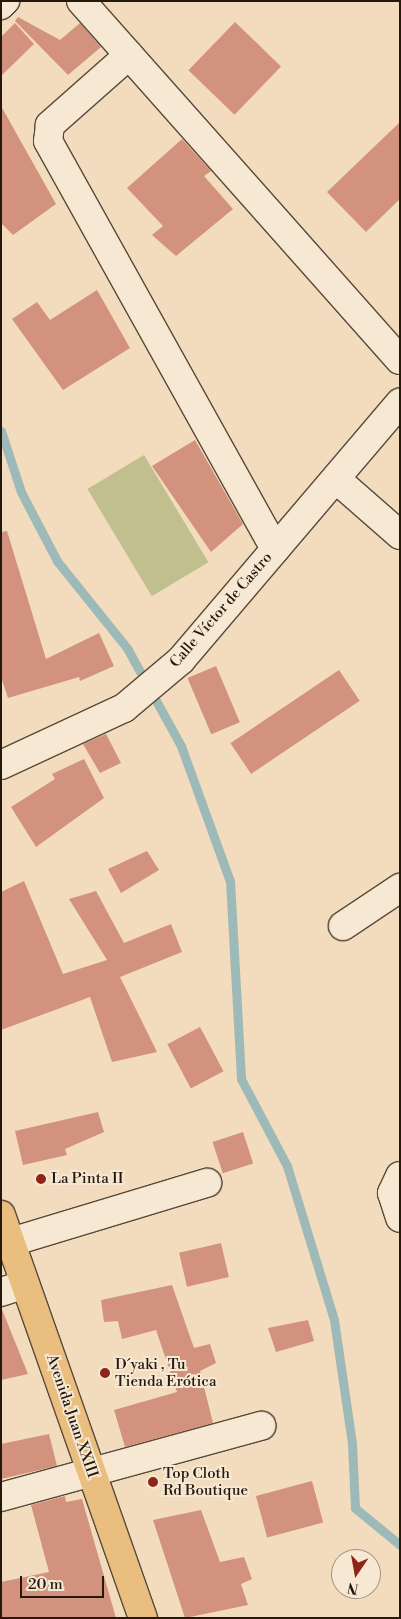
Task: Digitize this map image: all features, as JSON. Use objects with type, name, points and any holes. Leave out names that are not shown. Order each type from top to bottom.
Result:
[{"type":"main road","name":"Avenida Juan XXIII","points":[[1,1215],[11,1242],[13,1288],[92,1474],[143,1618]]},
{"type":"street","points":[[1,5],[5,1]]},
{"type":"street","points":[[81,1],[400,360]]},
{"type":"street","points":[[129,55],[50,125],[48,141],[275,549]]},
{"type":"street","name":"Calle Víctor de Castro","points":[[2,759],[124,708],[181,660],[400,403]]},
{"type":"street","points":[[336,478],[400,535]]},
{"type":"street","points":[[343,926],[400,888]]},
{"type":"street","points":[[400,1176],[392,1193],[400,1218]]},
{"type":"street","points":[[11,1242],[207,1183]]},
{"type":"street","points":[[1,1497],[92,1474],[261,1426]]},
{"type":"shaded area","points":[[144,455],[208,562],[152,596],[87,489]]},
{"type":"building","points":[[18,17],[60,40],[80,23],[101,47],[68,75],[15,21]]},
{"type":"building","points":[[235,22],[281,66],[234,115],[188,70]]},
{"type":"building","points":[[15,23],[34,44],[1,76],[1,37]]},
{"type":"building","points":[[1,106],[56,204],[13,235],[1,223]]},
{"type":"building","points":[[400,122],[400,199],[366,232],[327,192]]},
{"type":"building","points":[[182,139],[211,171],[204,176],[233,209],[176,256],[152,235],[163,226],[127,188]]},
{"type":"building","points":[[97,290],[130,348],[63,390],[12,319],[37,302],[50,320]]},
{"type":"building","points":[[195,440],[243,524],[211,552],[152,466]]},
{"type":"building","points":[[7,531],[46,659],[99,633],[114,666],[80,681],[79,677],[8,698],[1,677],[1,532]]},
{"type":"building","points":[[216,666],[240,722],[211,734],[187,678]]},
{"type":"building","points":[[339,670],[360,701],[251,774],[230,743]]},
{"type":"building","points":[[106,734],[121,763],[100,773],[83,744]]},
{"type":"building","points":[[84,759],[104,798],[36,847],[11,807],[55,779],[52,774]]},
{"type":"building","points":[[147,851],[159,870],[121,893],[108,869]]},
{"type":"building","points":[[24,881],[63,974],[107,960],[69,899],[96,891],[124,943],[171,924],[182,952],[120,977],[157,1052],[112,1062],[90,997],[1,1030],[1,892]]},
{"type":"building","points":[[200,1027],[223,1071],[191,1089],[167,1044]]},
{"type":"building","points":[[98,1112],[104,1132],[65,1149],[67,1155],[23,1165],[15,1131]]},
{"type":"building","points":[[243,1132],[253,1163],[223,1173],[213,1142]]},
{"type":"building","points":[[221,1243],[229,1277],[187,1287],[179,1253]]},
{"type":"building","points":[[172,1285],[194,1348],[210,1344],[216,1363],[200,1371],[213,1423],[125,1447],[114,1410],[177,1392],[156,1330],[122,1339],[118,1321],[104,1322],[101,1300]]},
{"type":"building","points":[[1,1307],[28,1374],[1,1380]]},
{"type":"building","points":[[308,1320],[314,1341],[276,1352],[268,1328]]},
{"type":"building","points":[[49,1434],[57,1466],[1,1479],[1,1444]]},
{"type":"building","points":[[312,1481],[323,1523],[267,1538],[256,1496]]},
{"type":"building","points":[[65,1496],[66,1502],[82,1499],[116,1618],[1,1618],[1,1582],[49,1572],[31,1505]]},
{"type":"building","points":[[201,1510],[220,1562],[244,1557],[252,1579],[241,1584],[248,1605],[185,1618],[153,1520]]},
{"type":"waterway","points":[[1,431],[21,492],[57,561],[127,648],[181,746],[230,881],[241,1079],[287,1166],[334,1320],[352,1444],[355,1508],[400,1545]]},
{"type":"place","name":"La Pinta II","points":[[41,1179]]},
{"type":"place","name":"D´yaki , Tu Tienda Erótica","points":[[105,1373]]},
{"type":"place","name":"Top Cloth Rd Boutique","points":[[153,1482]]}]
